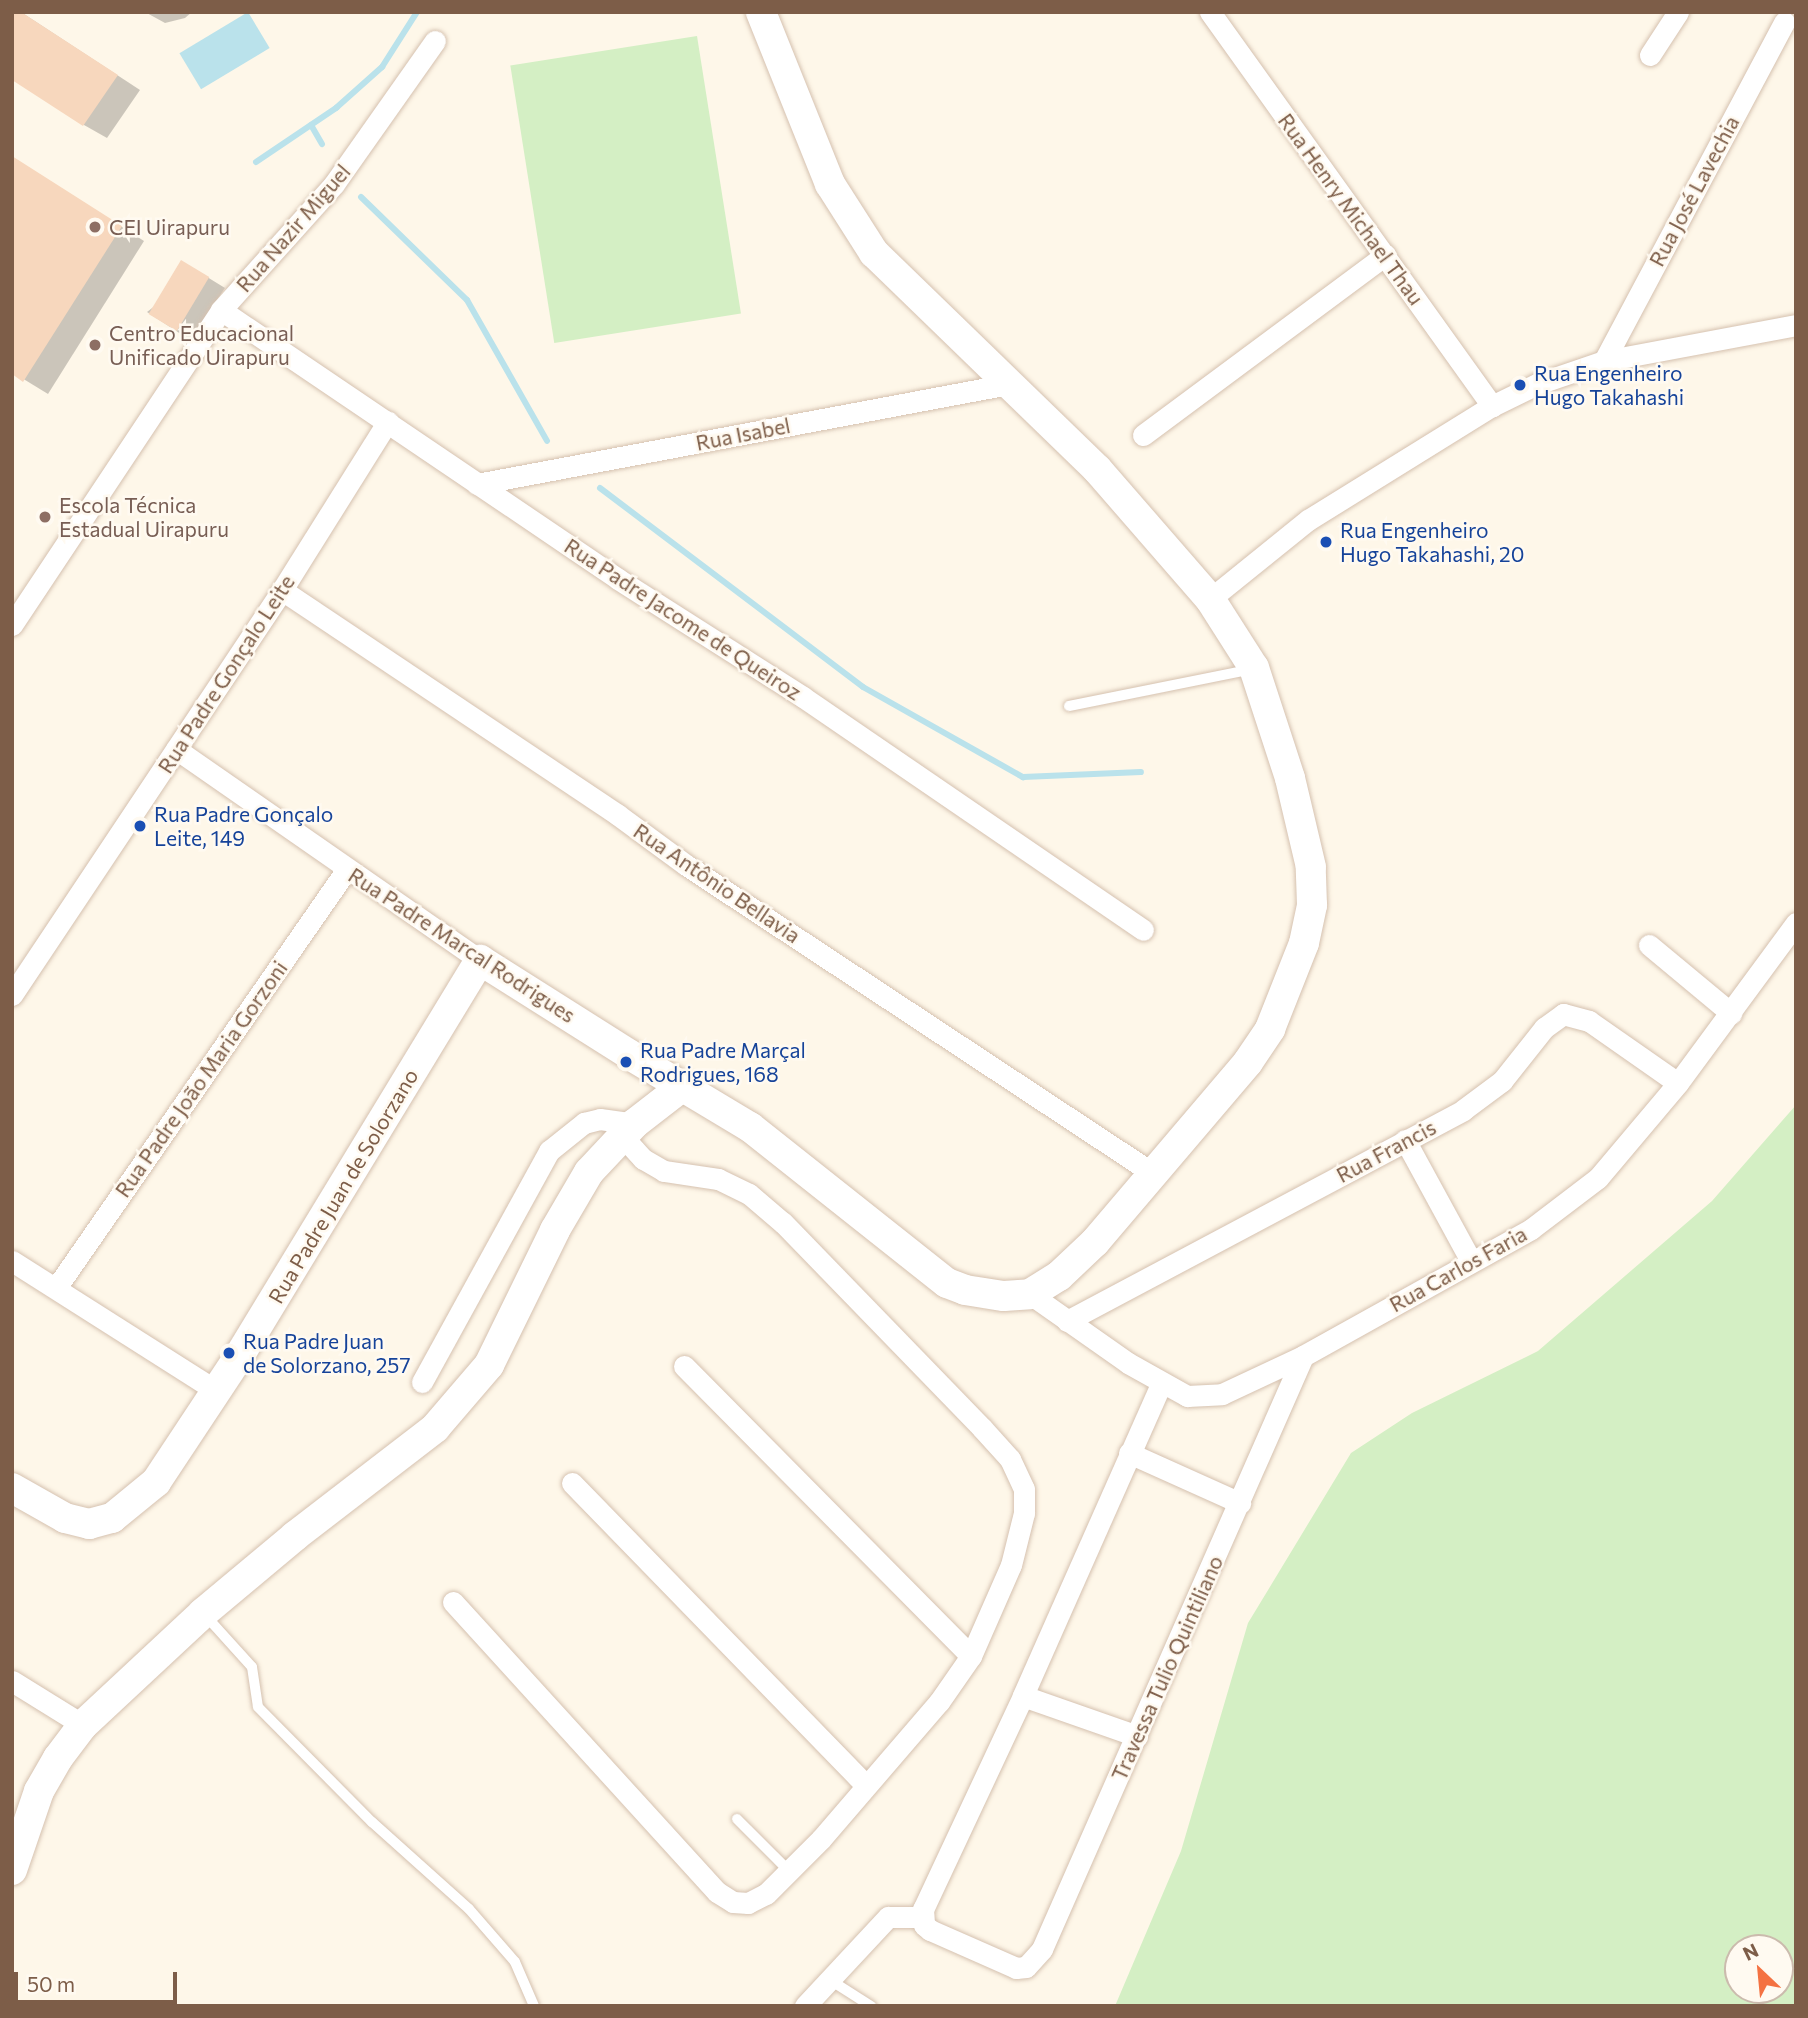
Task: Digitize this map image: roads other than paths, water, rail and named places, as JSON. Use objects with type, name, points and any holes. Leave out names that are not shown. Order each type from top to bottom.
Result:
[{"type":"main road","points":[[761,12],[830,184],[874,253],[1097,469],[1210,599],[1254,668],[1277,732],[1311,867],[1312,905],[1304,943],[1270,1029],[1248,1062],[1095,1242],[1059,1276],[1030,1294]]},
{"type":"main road","name":"Rua Padre Marcal Rodrigues","points":[[480,960],[750,1127],[947,1283],[965,1290],[1004,1296],[1030,1294]]},
{"type":"main road","name":"Rua Padre Juan de Solorzano","points":[[12,1488],[65,1518],[89,1524],[112,1518],[156,1482],[480,960]]},
{"type":"main road","points":[[12,1870],[39,1791],[58,1758],[83,1725],[203,1613],[295,1536],[435,1428],[489,1365],[573,1197],[589,1172],[628,1130],[683,1086]]},
{"type":"street","name":"Rua Henry Michael Thau","points":[[1210,12],[1492,406]]},
{"type":"street","points":[[1650,55],[1678,12]]},
{"type":"street","name":"Rua José Lavechia","points":[[1604,360],[1790,26]]},
{"type":"street","name":"Rua Nazir Miguel","points":[[12,625],[221,310],[334,184],[435,41]]},
{"type":"street","points":[[1143,435],[1385,255]]},
{"type":"street","name":"Rua Padre Jacome de Queiroz","points":[[221,310],[477,484],[803,697],[1143,930]]},
{"type":"street","points":[[1210,599],[1308,520],[1492,406],[1537,384],[1604,360],[1796,324]]},
{"type":"street","name":"Rua Isabel","points":[[477,484],[1009,384]]},
{"type":"street","name":"Rua Padre Gonçalo Leite","points":[[12,995],[282,590],[388,421]]},
{"type":"street","name":"Rua Antônio Bellavia","points":[[282,590],[698,873],[1154,1174]]},
{"type":"street","name":"Rua Padre Marcal Rodrigues","points":[[176,749],[480,960]]},
{"type":"street","name":"Rua Padre João Maria Gorzoni","points":[[56,1288],[346,869]]},
{"type":"street","name":"Rua Carlos Faria","points":[[1030,1294],[1161,1384],[1187,1396],[1222,1394],[1303,1356],[1531,1229],[1598,1178],[1678,1083],[1796,923]]},
{"type":"street","points":[[1649,945],[1731,1013]]},
{"type":"street","name":"Rua Francis","points":[[1067,1321],[1481,1098],[1502,1081],[1544,1028],[1563,1014],[1588,1021],[1678,1083]]},
{"type":"street","points":[[422,1382],[550,1150],[584,1123],[600,1119],[628,1130],[643,1158],[664,1171],[718,1179],[749,1194],[783,1223],[1010,1459],[1024,1489],[1024,1513],[1011,1565],[971,1656],[939,1702],[789,1871],[766,1894],[748,1903],[733,1902],[717,1892],[453,1602]]},
{"type":"street","points":[[1405,1140],[1471,1261]]},
{"type":"street","points":[[12,1261],[215,1390]]},
{"type":"street","name":"Travessa Tulio Quintiliano","points":[[926,1924],[1016,1968],[1026,1967],[1042,1949],[1303,1356]]},
{"type":"street","points":[[684,1366],[971,1656]]},
{"type":"street","points":[[805,2006],[888,1917],[926,1924],[1161,1384]]},
{"type":"street","points":[[1129,1453],[1240,1503]]},
{"type":"street","points":[[572,1483],[866,1785]]},
{"type":"street","points":[[12,1681],[83,1725]]},
{"type":"street","points":[[1023,1696],[1137,1736]]},
{"type":"lane","points":[[1069,706],[1254,668]]},
{"type":"lane","points":[[203,1613],[252,1667],[258,1707],[372,1822],[469,1909],[515,1962],[534,2006]]},
{"type":"lane","points":[[737,1819],[789,1871]]},
{"type":"lane","points":[[830,1980],[871,2006]]},
{"type":"water","points":[[248,12],[270,48],[201,89],[179,53]]},
{"type":"waterway","points":[[256,162],[336,108],[382,67],[417,12]]},
{"type":"waterway","points":[[311,125],[322,144]]},
{"type":"waterway","points":[[361,197],[467,300],[547,441]]},
{"type":"waterway","points":[[600,488],[863,687],[1023,777],[1141,772]]},
{"type":"place","name":"CEI Uirapuru","points":[[95,227]]},
{"type":"place","name":"Centro Educacional Unificado Uirapuru","points":[[95,345]]},
{"type":"place","name":"Rua Engenheiro Hugo Takahashi","points":[[1520,385]]},
{"type":"place","name":"Escola Técnica Estadual Uirapuru","points":[[45,517]]},
{"type":"place","name":"Rua Engenheiro Hugo Takahashi, 20","points":[[1326,542]]},
{"type":"place","name":"Rua Padre Gonçalo Leite, 149","points":[[140,826]]},
{"type":"place","name":"Rua Padre Marçal Rodrigues, 168","points":[[626,1062]]},
{"type":"place","name":"Rua Padre Juan de Solorzano, 257","points":[[229,1353]]}]
